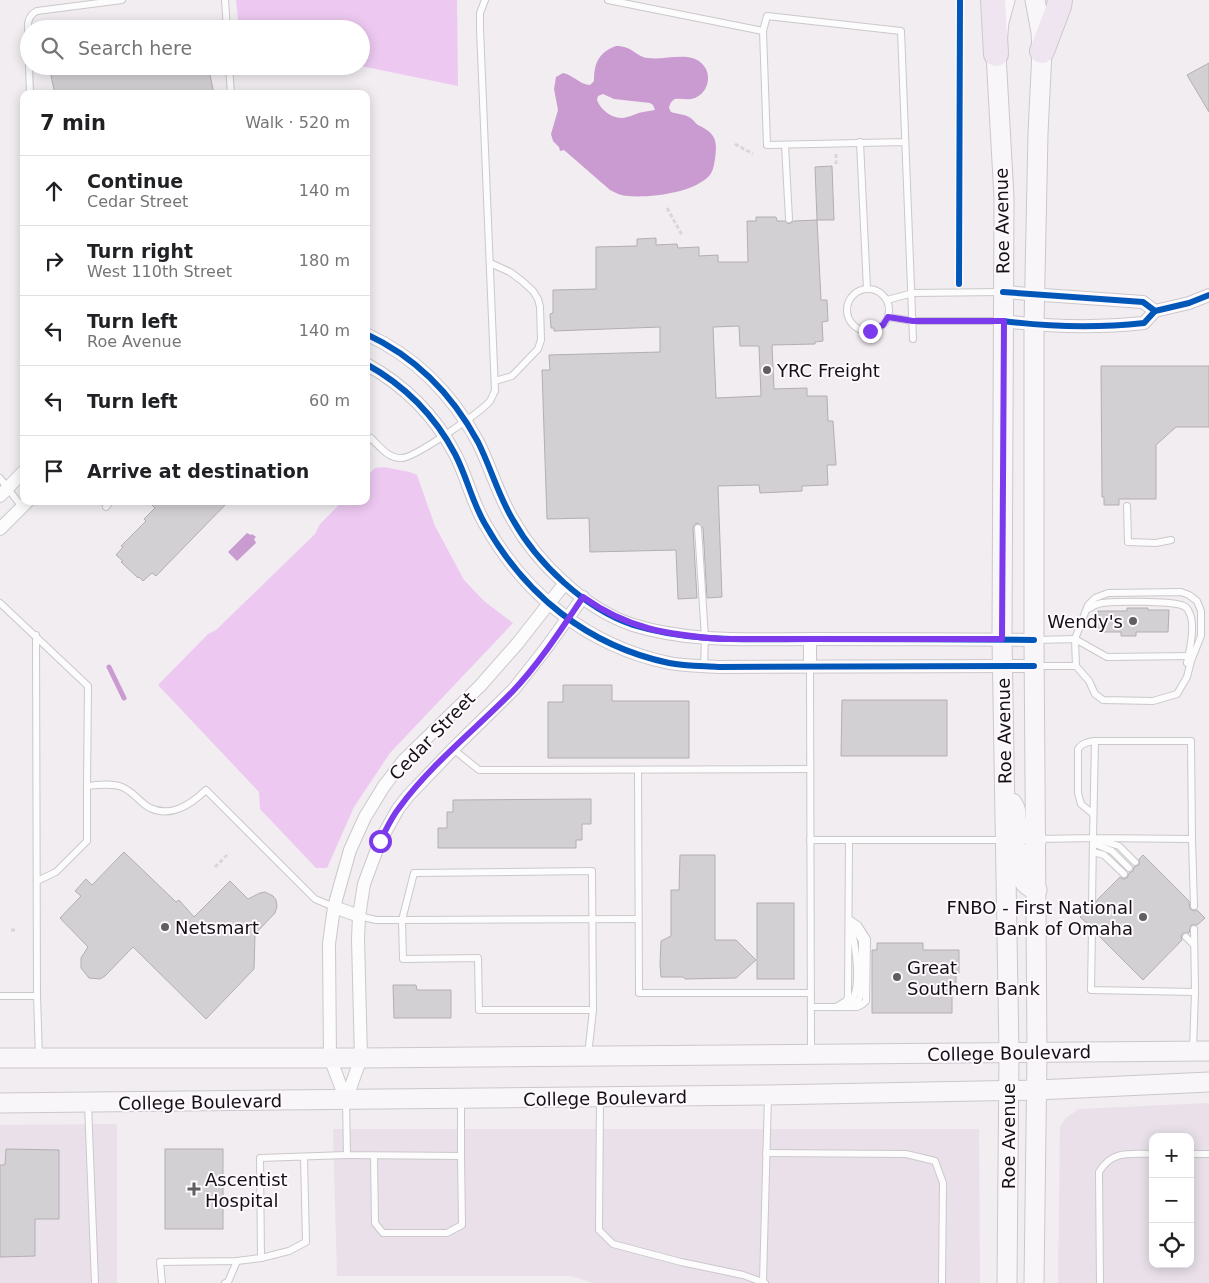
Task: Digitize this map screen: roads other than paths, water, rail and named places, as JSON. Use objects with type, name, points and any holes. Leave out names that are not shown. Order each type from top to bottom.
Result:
[{"type":"highway","points":[[992,0],[996,54]]},
{"type":"highway","points":[[1042,51],[1060,0]]},
{"type":"main road","name":"Roe Avenue","points":[[1005,0],[999,22],[996,54],[1004,198],[1002,639],[1009,1053],[1006,1283]]},
{"type":"main road","name":"Roe Avenue","points":[[1034,1283],[1037,1090],[1037,839],[1034,666],[1034,325],[1038,133],[1042,51],[1041,32],[1035,0]]},
{"type":"main road","points":[[1005,794],[1016,810],[1018,824],[1023,830],[1037,839]]},
{"type":"main road","points":[[1005,840],[1017,847],[1022,855],[1022,875],[1026,884],[1037,890]]},
{"type":"main road","name":"College Boulevard","points":[[0,1058],[361,1058],[1201,1051]]},
{"type":"main road","name":"College Boulevard","points":[[0,1103],[600,1098],[1008,1091],[1209,1082]]},
{"type":"street","points":[[1003,292],[1143,302],[1155,310]]},
{"type":"street","points":[[1004,321],[1034,325],[1118,325],[1144,322],[1155,310],[1189,303],[1209,296]]},
{"type":"street","points":[[370,336],[398,351],[431,377],[465,421],[479,444],[500,496],[513,521],[542,561],[565,583],[601,610],[632,624],[669,634],[705,638],[1034,640]]},
{"type":"street","points":[[370,367],[404,389],[423,408],[455,455],[484,523],[518,573],[548,604],[599,638],[633,653],[670,663],[704,666],[1034,666]]},
{"type":"street","points":[[2,487],[20,474]]},
{"type":"street","points":[[0,529],[24,505]]},
{"type":"street","name":"Cedar Street","points":[[346,1100],[330,1058],[329,944],[334,908],[350,850],[365,817],[384,786],[404,760],[480,686],[565,583]]},
{"type":"street","name":"Cedar Street","points":[[346,1100],[361,1058],[359,916],[364,884],[380,841],[398,809],[418,784],[514,689],[583,597]]},
{"type":"street","points":[[810,639],[810,667]]},
{"type":"street","points":[[334,908],[359,916]]},
{"type":"lane","points":[[28,20],[30,14],[37,11],[122,0]]},
{"type":"lane","points":[[225,0],[226,20]]},
{"type":"lane","points":[[370,439],[392,457],[404,458],[415,454],[465,421],[490,401],[495,391],[480,29],[480,13],[485,0]]},
{"type":"lane","points":[[608,0],[763,31]]},
{"type":"lane","points":[[905,142],[767,145],[763,31],[767,16],[901,31],[913,293],[913,339]]},
{"type":"lane","points":[[29,75],[30,90]]},
{"type":"lane","points":[[229,75],[230,90]]},
{"type":"lane","points":[[860,142],[867,289]]},
{"type":"lane","points":[[786,144],[789,218]]},
{"type":"lane","points":[[490,263],[510,272],[522,281],[538,298],[540,307],[541,340],[538,349],[512,376],[495,381]]},
{"type":"lane","points":[[867,289],[878,290],[888,300],[890,306],[888,317],[883,325],[870,331],[856,327],[851,322],[847,309],[849,302],[858,292],[867,289]]},
{"type":"lane","points":[[888,300],[913,293],[1003,292]]},
{"type":"lane","points":[[888,317],[913,321],[1004,321]]},
{"type":"lane","points":[[2,487],[20,500]]},
{"type":"lane","points":[[1127,506],[1128,542],[1156,543],[1171,540]]},
{"type":"lane","points":[[698,528],[705,638],[704,666]]},
{"type":"lane","points":[[1181,592],[1190,595],[1197,601],[1201,612],[1201,636],[1191,656],[1178,694],[1153,701],[1103,700],[1095,694],[1089,681],[1076,666],[1075,639],[1087,609],[1095,598],[1108,593],[1181,592]]},
{"type":"lane","points":[[0,603],[88,686],[87,841],[56,872],[36,881]]},
{"type":"lane","points":[[1087,609],[1100,603],[1167,603],[1184,606],[1192,617],[1191,656]]},
{"type":"lane","points":[[36,635],[36,996],[39,1058]]},
{"type":"lane","points":[[1034,640],[1075,639],[1108,656],[1191,656]]},
{"type":"lane","points":[[1034,666],[1076,666]]},
{"type":"lane","points":[[810,667],[811,1055]]},
{"type":"lane","points":[[1093,814],[1081,804],[1078,792],[1078,749],[1081,745],[1095,741],[1191,741],[1194,906]]},
{"type":"lane","points":[[1092,905],[1095,741]]},
{"type":"lane","points":[[453,749],[479,770],[810,769]]},
{"type":"lane","points":[[638,770],[639,993],[810,993]]},
{"type":"lane","points":[[87,786],[120,786],[127,789],[150,808],[165,810],[177,810],[190,804],[206,790],[314,899],[334,908]]},
{"type":"lane","points":[[1037,839],[1192,839]]},
{"type":"lane","points":[[810,840],[1005,840]]},
{"type":"lane","points":[[841,1007],[848,997],[849,840]]},
{"type":"lane","points":[[1093,840],[1119,846],[1135,862]]},
{"type":"lane","points":[[1093,840],[1112,851],[1129,868]]},
{"type":"lane","points":[[1093,852],[1104,855],[1124,874]]},
{"type":"lane","points":[[588,1056],[593,1010],[592,871],[414,873],[402,920],[403,959],[478,958],[479,1010],[593,1010]]},
{"type":"lane","points":[[359,916],[376,920],[638,919]]},
{"type":"lane","points":[[810,1007],[857,1007],[866,1001],[867,940],[858,925],[849,919]]},
{"type":"lane","points":[[1092,929],[1091,990],[1195,992]]},
{"type":"lane","points":[[1194,930],[1195,992],[1201,1051]]},
{"type":"lane","points":[[1186,937],[1194,945]]},
{"type":"lane","points":[[0,996],[36,996]]},
{"type":"lane","points":[[600,1098],[599,1230],[613,1244],[681,1262],[742,1275],[764,1283],[768,1095]]},
{"type":"lane","points":[[374,1156],[375,1224],[383,1233],[448,1233],[462,1224],[461,1099]]},
{"type":"lane","points":[[346,1100],[347,1156]]},
{"type":"lane","points":[[88,1103],[96,1283]]},
{"type":"lane","points":[[766,1153],[906,1154],[935,1161],[943,1183],[942,1283]]},
{"type":"lane","points":[[1100,1283],[1099,1172],[1111,1158],[1124,1154],[1149,1154]]},
{"type":"lane","points":[[1194,1154],[1209,1154]]},
{"type":"lane","points":[[261,1258],[260,1158],[461,1156]]},
{"type":"lane","points":[[162,1283],[160,1262],[237,1261],[261,1258],[289,1251],[306,1242],[304,1157]]},
{"type":"lane","points":[[225,1283],[228,1282],[237,1261]]},
{"type":"waterway","points":[[109,667],[124,698]]},
{"type":"place","name":"YRC Freight","points":[[767,370]]},
{"type":"place","name":"Wendy's","points":[[1133,621]]},
{"type":"place","name":"FNBO - First National Bank of Omaha","points":[[1143,917]]},
{"type":"place","name":"Netsmart","points":[[165,927]]},
{"type":"place","name":"Great Southern Bank","points":[[897,977]]},
{"type":"place","name":"Ascentist Hospital","points":[[194,1189]]}]
